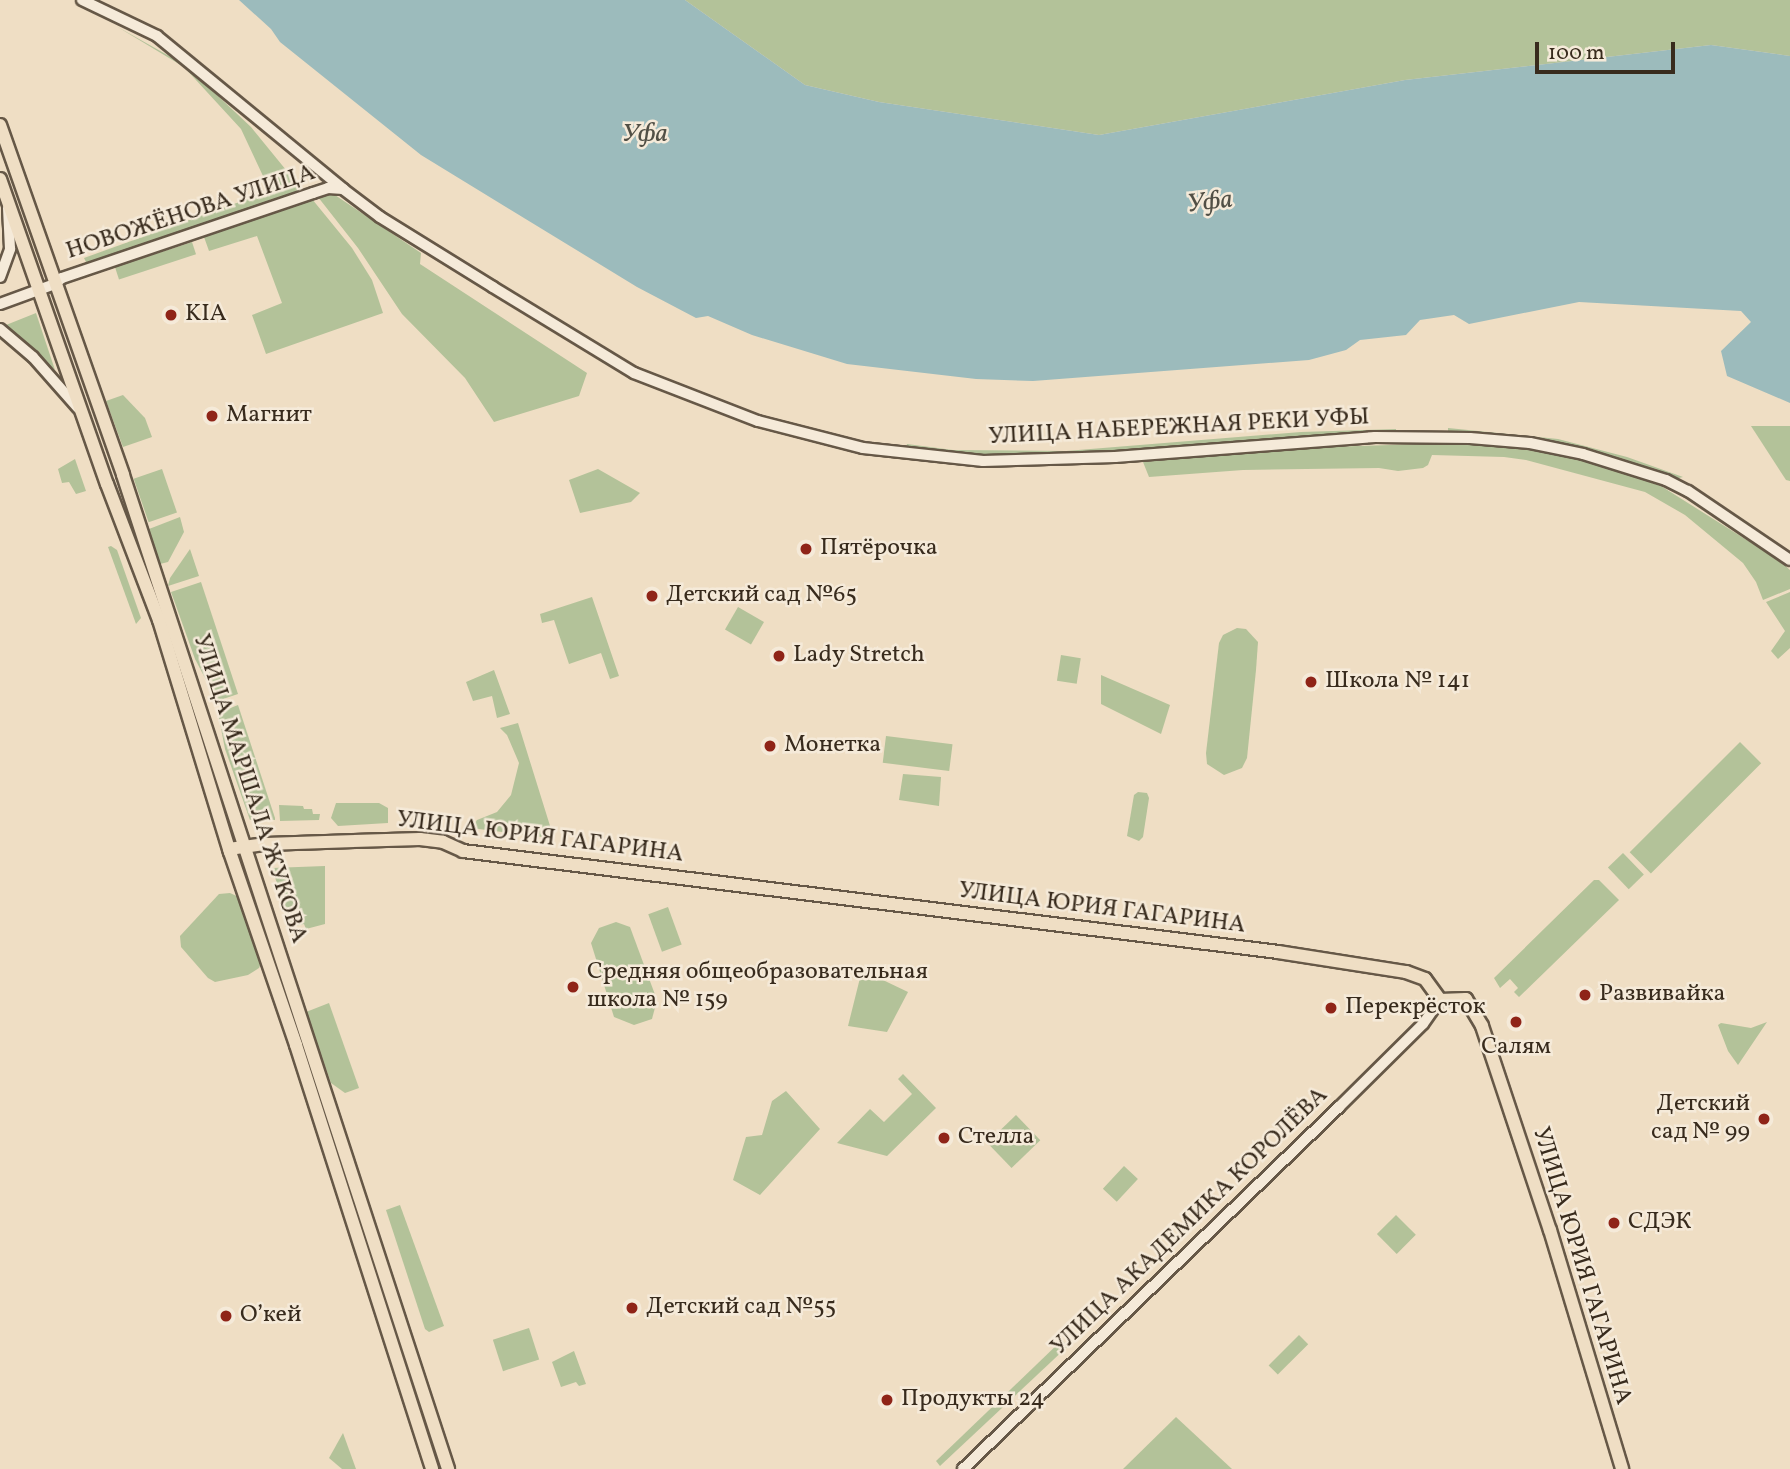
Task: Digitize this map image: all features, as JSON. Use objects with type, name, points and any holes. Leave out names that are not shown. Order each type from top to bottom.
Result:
[{"type":"main road","name":"УЛИЦА МАРШАЛА ЖУКОВА","points":[[0,125],[120,467],[448,1469]]},
{"type":"main road","name":"УЛИЦА МАРШАЛА ЖУКОВА","points":[[0,179],[159,621],[229,849],[296,1045],[432,1469]]},
{"type":"main road","name":"УЛИЦА ЮРИЯ ГАГАРИНА","points":[[229,849],[245,845],[420,839],[443,842],[463,851],[1199,942],[1406,972],[1425,979],[1440,1000],[1466,999],[1482,1026],[1550,1230],[1622,1469]]},
{"type":"street","name":"УЛИЦА НАБЕРЕЖНАЯ РЕКИ УФЫ","points":[[82,0],[157,36],[343,189],[391,224],[634,373],[758,421],[863,448],[983,461],[1115,457],[1376,437],[1470,438],[1530,443],[1583,454],[1666,480],[1688,491],[1790,560]]},
{"type":"street","name":"НОВОЖЁНОВА УЛИЦА","points":[[0,304],[55,284],[62,278],[313,193],[328,188],[343,189]]},
{"type":"street","points":[[0,277],[10,249],[7,200]]},
{"type":"street","points":[[0,329],[33,357],[83,414]]},
{"type":"street","name":"УЛИЦА АКАДЕМИКА КОРОЛЁВА","points":[[963,1469],[1339,1107],[1423,1024],[1440,1000]]},
{"type":"green space","points":[[685,0],[1790,0],[1790,56],[1711,45],[1405,80],[1099,135],[879,102],[805,85]]},
{"type":"green space","points":[[116,26],[185,65],[251,127],[304,192],[88,266],[84,258],[270,191],[241,129],[184,67]]},
{"type":"green space","points":[[332,193],[421,253],[420,264],[587,373],[579,396],[494,422],[465,378],[402,314],[358,248],[318,197]]},
{"type":"green space","points":[[312,199],[352,248],[372,280],[383,313],[266,354],[252,315],[282,303],[257,236],[209,251],[204,237]]},
{"type":"green space","points":[[192,242],[196,254],[119,279],[115,267]]},
{"type":"green space","points":[[36,313],[55,370],[20,339],[1,327]]},
{"type":"green space","points":[[123,395],[145,418],[152,437],[123,447],[106,401]]},
{"type":"green space","points":[[1751,426],[1790,426],[1790,481],[1786,480]]},
{"type":"green space","points":[[1448,428],[1558,439],[1627,457],[1683,477],[1675,479],[1574,448],[1522,438],[1448,432]]},
{"type":"green space","points":[[1396,429],[1396,433],[1290,437],[1110,454],[993,456],[906,448],[907,444],[953,450],[1066,451],[1301,432]]},
{"type":"green space","points":[[1453,443],[1529,450],[1586,461],[1661,486],[1780,561],[1790,570],[1790,589],[1763,600],[1756,582],[1743,563],[1685,515],[1645,492],[1526,460],[1432,455],[1428,465],[1423,468],[1398,471],[1379,468],[1243,470],[1149,477],[1143,462],[1295,448]]},
{"type":"green space","points":[[75,459],[86,491],[76,494],[69,482],[62,483],[58,469]]},
{"type":"green space","points":[[162,469],[177,512],[149,522],[134,479]]},
{"type":"green space","points":[[598,469],[640,493],[631,502],[580,513],[569,480]]},
{"type":"green space","points":[[180,517],[184,532],[168,562],[160,564],[149,529]]},
{"type":"green space","points":[[108,547],[117,550],[141,618],[136,624]]},
{"type":"green space","points":[[190,549],[199,576],[168,586],[170,578]]},
{"type":"green space","points":[[201,582],[238,694],[217,701],[195,659],[171,592]]},
{"type":"green space","points":[[1790,592],[1790,648],[1778,659],[1771,651],[1785,631],[1766,602]]},
{"type":"green space","points":[[592,597],[619,676],[610,679],[601,653],[569,664],[554,620],[542,623],[540,614]]},
{"type":"green space","points":[[738,607],[764,622],[751,645],[725,630]]},
{"type":"green space","points":[[1237,628],[1246,629],[1258,642],[1256,670],[1247,758],[1242,768],[1224,775],[1207,764],[1206,753],[1219,643],[1223,635]]},
{"type":"green space","points":[[1061,655],[1081,658],[1077,684],[1057,681]]},
{"type":"green space","points":[[494,670],[510,714],[497,718],[492,696],[473,701],[466,682]]},
{"type":"green space","points":[[1101,675],[1170,705],[1161,734],[1101,704]]},
{"type":"green space","points":[[238,705],[275,820],[250,820],[225,749],[218,713]]},
{"type":"green space","points":[[518,723],[551,829],[542,837],[471,828],[477,820],[497,812],[511,795],[519,763],[507,735],[500,728]]},
{"type":"green space","points":[[886,736],[953,744],[949,771],[883,763]]},
{"type":"green space","points":[[1740,742],[1761,763],[1651,874],[1630,852]]},
{"type":"green space","points":[[903,774],[941,777],[939,806],[899,800]]},
{"type":"green space","points":[[1138,792],[1147,793],[1149,798],[1143,837],[1139,841],[1127,836],[1134,795]]},
{"type":"green space","points":[[336,803],[379,803],[388,808],[388,823],[338,826],[331,818]]},
{"type":"green space","points":[[279,805],[312,809],[313,814],[320,814],[319,820],[280,821]]},
{"type":"green space","points":[[1623,853],[1644,875],[1629,889],[1608,868]]},
{"type":"green space","points":[[325,866],[325,924],[306,929],[304,924],[291,927],[272,868]]},
{"type":"green space","points":[[1594,880],[1599,880],[1619,900],[1519,997],[1514,992],[1518,988],[1510,979],[1500,988],[1494,978]]},
{"type":"green space","points":[[230,893],[241,898],[262,961],[259,968],[248,975],[215,982],[208,978],[181,947],[180,936],[219,894]]},
{"type":"green space","points":[[668,907],[682,945],[662,952],[648,914]]},
{"type":"green space","points":[[616,922],[630,927],[657,1000],[652,1019],[634,1025],[614,1017],[591,943],[599,928]]},
{"type":"green space","points":[[862,970],[908,992],[887,1032],[848,1026]]},
{"type":"green space","points":[[329,1003],[359,1088],[345,1093],[331,1083],[306,1012]]},
{"type":"green space","points":[[1767,1022],[1738,1065],[1728,1051],[1718,1025],[1721,1023],[1751,1028]]},
{"type":"green space","points":[[903,1074],[936,1108],[887,1156],[837,1143],[870,1109],[884,1122],[912,1094],[898,1079]]},
{"type":"green space","points":[[786,1091],[820,1129],[760,1195],[733,1180],[746,1137],[762,1135],[772,1101]]},
{"type":"green space","points":[[1016,1115],[1040,1140],[1012,1168],[987,1143]]},
{"type":"green space","points":[[1124,1166],[1138,1179],[1117,1202],[1103,1189]]},
{"type":"green space","points":[[400,1205],[444,1326],[429,1332],[425,1329],[386,1210]]},
{"type":"green space","points":[[1396,1215],[1416,1235],[1397,1254],[1377,1234]]},
{"type":"green space","points":[[529,1328],[539,1359],[503,1371],[493,1340]]},
{"type":"green space","points":[[1299,1335],[1308,1344],[1278,1375],[1269,1365]]},
{"type":"green space","points":[[1062,1340],[1068,1346],[940,1466],[936,1461]]},
{"type":"green space","points":[[574,1351],[586,1384],[579,1386],[576,1382],[561,1387],[552,1362]]},
{"type":"green space","points":[[1176,1417],[1232,1469],[1123,1469]]},
{"type":"green space","points":[[343,1433],[356,1469],[342,1469],[329,1458]]},
{"type":"water","name":"Уфа","points":[[239,0],[685,0],[805,85],[879,102],[1099,135],[1405,80],[1711,45],[1790,56],[1790,403],[1727,376],[1721,351],[1751,322],[1741,311],[1579,302],[1469,324],[1454,315],[1420,320],[1406,335],[1360,340],[1346,350],[1309,360],[1033,381],[976,379],[847,364],[752,335],[708,316],[696,318],[637,287],[421,155],[280,42],[271,29]]},
{"type":"place","name":"KIA","points":[[171,315]]},
{"type":"place","name":"Магнит","points":[[212,416]]},
{"type":"place","name":"Пятёрочка","points":[[806,549]]},
{"type":"place","name":"Детский сад №65","points":[[652,596]]},
{"type":"place","name":"Lady Stretch","points":[[779,656]]},
{"type":"place","name":"Школа № 141","points":[[1311,682]]},
{"type":"place","name":"Монетка","points":[[770,746]]},
{"type":"place","name":"Средняя общеобразовательная школа № 159","points":[[573,987]]},
{"type":"place","name":"Развивайка","points":[[1585,995]]},
{"type":"place","name":"Перекрёсток","points":[[1331,1008]]},
{"type":"place","name":"Салям","points":[[1516,1022]]},
{"type":"place","name":"Детский сад № 99","points":[[1764,1119]]},
{"type":"place","name":"Стелла","points":[[944,1138]]},
{"type":"place","name":"СДЭК","points":[[1614,1223]]},
{"type":"place","name":"Детский сад №55","points":[[632,1308]]},
{"type":"place","name":"О’кей","points":[[226,1316]]},
{"type":"place","name":"Продукты 24","points":[[887,1400]]}]
